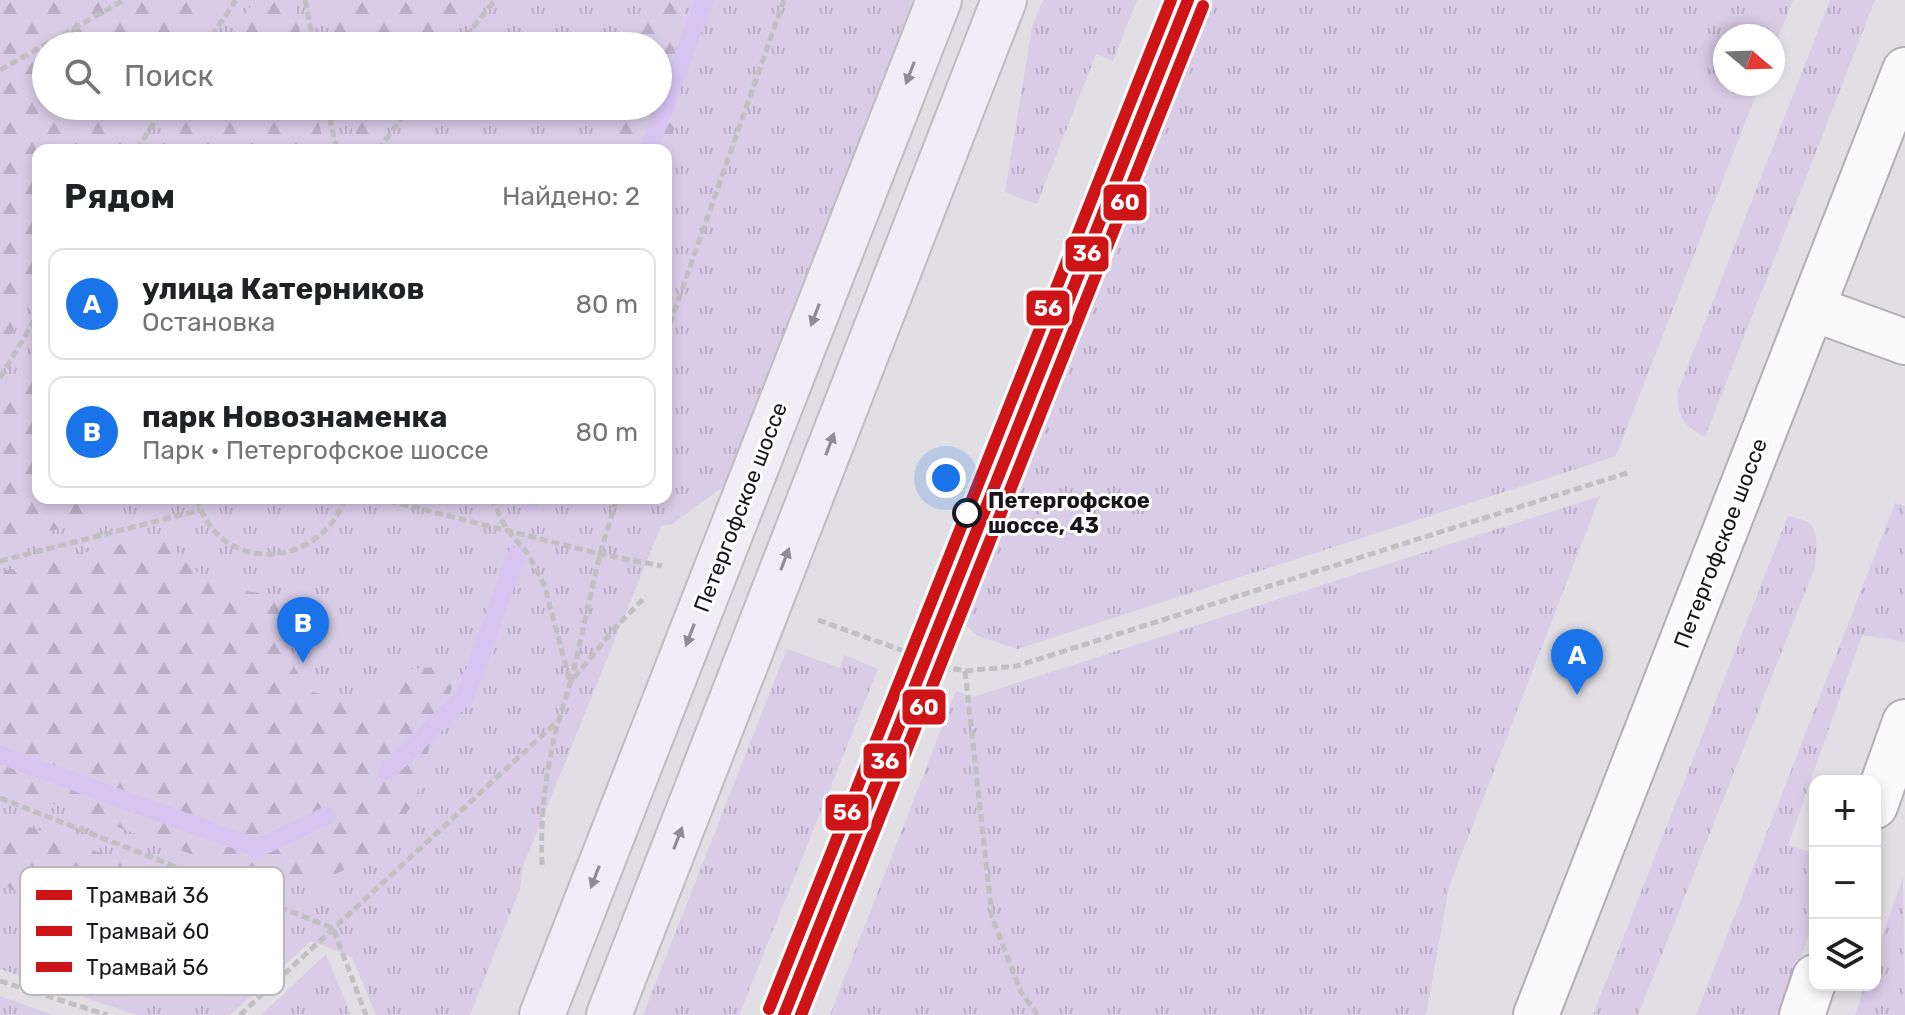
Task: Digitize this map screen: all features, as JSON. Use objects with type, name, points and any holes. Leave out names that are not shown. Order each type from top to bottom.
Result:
[{"type":"main road","name":"Петергофское шоссе","points":[[542,1015],[939,0]]},
{"type":"main road","points":[[609,1015],[1004,0]]},
{"type":"street","name":"Петергофское шоссе","points":[[1536,1015],[1905,70]]},
{"type":"street","points":[[1814,309],[1905,342]]},
{"type":"street","points":[[1881,789],[1905,722]]},
{"type":"street","points":[[1802,1015],[1810,991]]},
{"type":"path","points":[[67,32],[124,0]]},
{"type":"path","points":[[214,32],[236,0]]},
{"type":"path","points":[[305,0],[311,32]]},
{"type":"path","points":[[469,32],[495,0]]},
{"type":"path","points":[[672,318],[784,0]]},
{"type":"path","points":[[0,70],[32,52]]},
{"type":"path","points":[[141,144],[155,120]]},
{"type":"path","points":[[330,120],[336,144]]},
{"type":"path","points":[[382,144],[400,120]]},
{"type":"path","points":[[0,378],[32,324]]},
{"type":"path","points":[[0,365],[10,361]]},
{"type":"path","points":[[951,668],[965,671],[1017,666],[1630,472]]},
{"type":"path","points":[[198,504],[214,531],[234,546],[256,554],[281,555],[304,547],[324,534],[343,504]]},
{"type":"path","points":[[403,504],[600,554],[663,566]]},
{"type":"path","points":[[494,504],[506,528],[528,554],[544,584],[570,683]]},
{"type":"path","points":[[542,876],[540,830],[544,784],[615,504]]},
{"type":"path","points":[[0,561],[200,510]]},
{"type":"path","points":[[570,683],[614,629],[656,585]]},
{"type":"path","points":[[965,671],[992,917],[1021,992],[1038,1015]]},
{"type":"path","points":[[284,974],[559,720]]},
{"type":"path","points":[[0,798],[177,867]]},
{"type":"path","points":[[284,909],[333,928],[366,1015]]},
{"type":"path","points":[[0,981],[20,987]]},
{"type":"path","points":[[44,995],[107,1015]]},
{"type":"path","points":[[240,1015],[261,995]]},
{"type":"green space","points":[[0,0],[913,0],[734,479],[672,524],[661,526],[523,866],[520,889],[470,1015],[376,1015],[352,957],[311,941],[284,966],[284,867],[20,867],[20,883],[0,830]]},
{"type":"green space","points":[[0,0],[219,0],[197,32],[32,32],[32,120],[137,120],[123,144],[32,144],[32,301],[0,353]]},
{"type":"green space","points":[[255,0],[293,0],[300,32],[233,32]]},
{"type":"green space","points":[[323,0],[478,0],[454,32],[330,32]]},
{"type":"green space","points":[[645,0],[687,0],[675,45],[681,112],[668,144],[612,144],[619,120],[672,120],[672,32],[625,32],[634,28]]},
{"type":"green space","points":[[1043,0],[1137,0],[1113,61],[1096,54],[1037,204],[1005,192],[1032,27]]},
{"type":"green space","points":[[1213,0],[1793,0],[1784,24],[1713,24],[1713,96],[1755,96],[1616,456],[1017,649],[978,636],[965,625]]},
{"type":"green space","points":[[1830,0],[1875,0],[1705,437],[1692,429],[1680,414],[1678,391]]},
{"type":"green space","points":[[174,120],[318,120],[324,144],[158,144]]},
{"type":"green space","points":[[350,120],[387,120],[369,144],[356,144]]},
{"type":"green space","points":[[32,354],[32,504],[96,504],[79,525],[0,541],[0,408]]},
{"type":"green space","points":[[1600,496],[1449,887],[1426,1015],[830,1015],[956,691],[973,697]]},
{"type":"green space","points":[[1895,503],[1905,506],[1905,642],[1862,635],[1813,775],[1809,775],[1809,785],[1788,845],[1809,852],[1809,933],[1781,1015],[1696,1015]]},
{"type":"green space","points":[[1788,516],[1804,520],[1812,526],[1816,543],[1815,567],[1638,1015],[1593,1015]]},
{"type":"green space","points":[[165,534],[186,562],[212,580],[243,590],[277,594],[281,640],[306,690],[354,703],[407,669],[442,667],[452,688],[429,748],[416,798],[383,851],[329,877],[284,879],[284,867],[226,867],[0,784],[0,572]]},
{"type":"green space","points":[[787,649],[840,668],[844,655],[878,669],[739,1015],[643,1015]]},
{"type":"green space","points":[[0,816],[133,865],[20,867],[20,895],[0,882]]},
{"type":"green space","points":[[1903,877],[1905,1015],[1855,1015],[1863,991],[1881,991],[1881,940]]},
{"type":"green space","points":[[0,882],[20,895],[20,976],[0,969]]},
{"type":"green space","points":[[326,954],[351,1015],[261,1015]]},
{"type":"green space","points":[[77,995],[252,995],[230,1015],[137,1015]]},
{"type":"green space","points":[[0,996],[53,1015],[0,1015]]},
{"type":"waterway","points":[[672,87],[704,0]]},
{"type":"waterway","points":[[651,144],[660,120]]},
{"type":"waterway","points":[[388,771],[466,695],[516,556]]},
{"type":"waterway","points":[[0,755],[258,848],[326,816]]},
{"type":"tram line","name":"56","points":[[769,1009],[1171,0]]},
{"type":"tram line","name":"36","points":[[784,1015],[1188,0]]},
{"type":"tram line","name":"60","points":[[801,1015],[1203,6]]},
{"type":"place","name":"Петергофское шоссе, 43","points":[[967,513]]},
{"type":"place","name":"парк Новознаменка","points":[[303,663]]},
{"type":"place","name":"улица Катерников","points":[[1577,695]]}]
